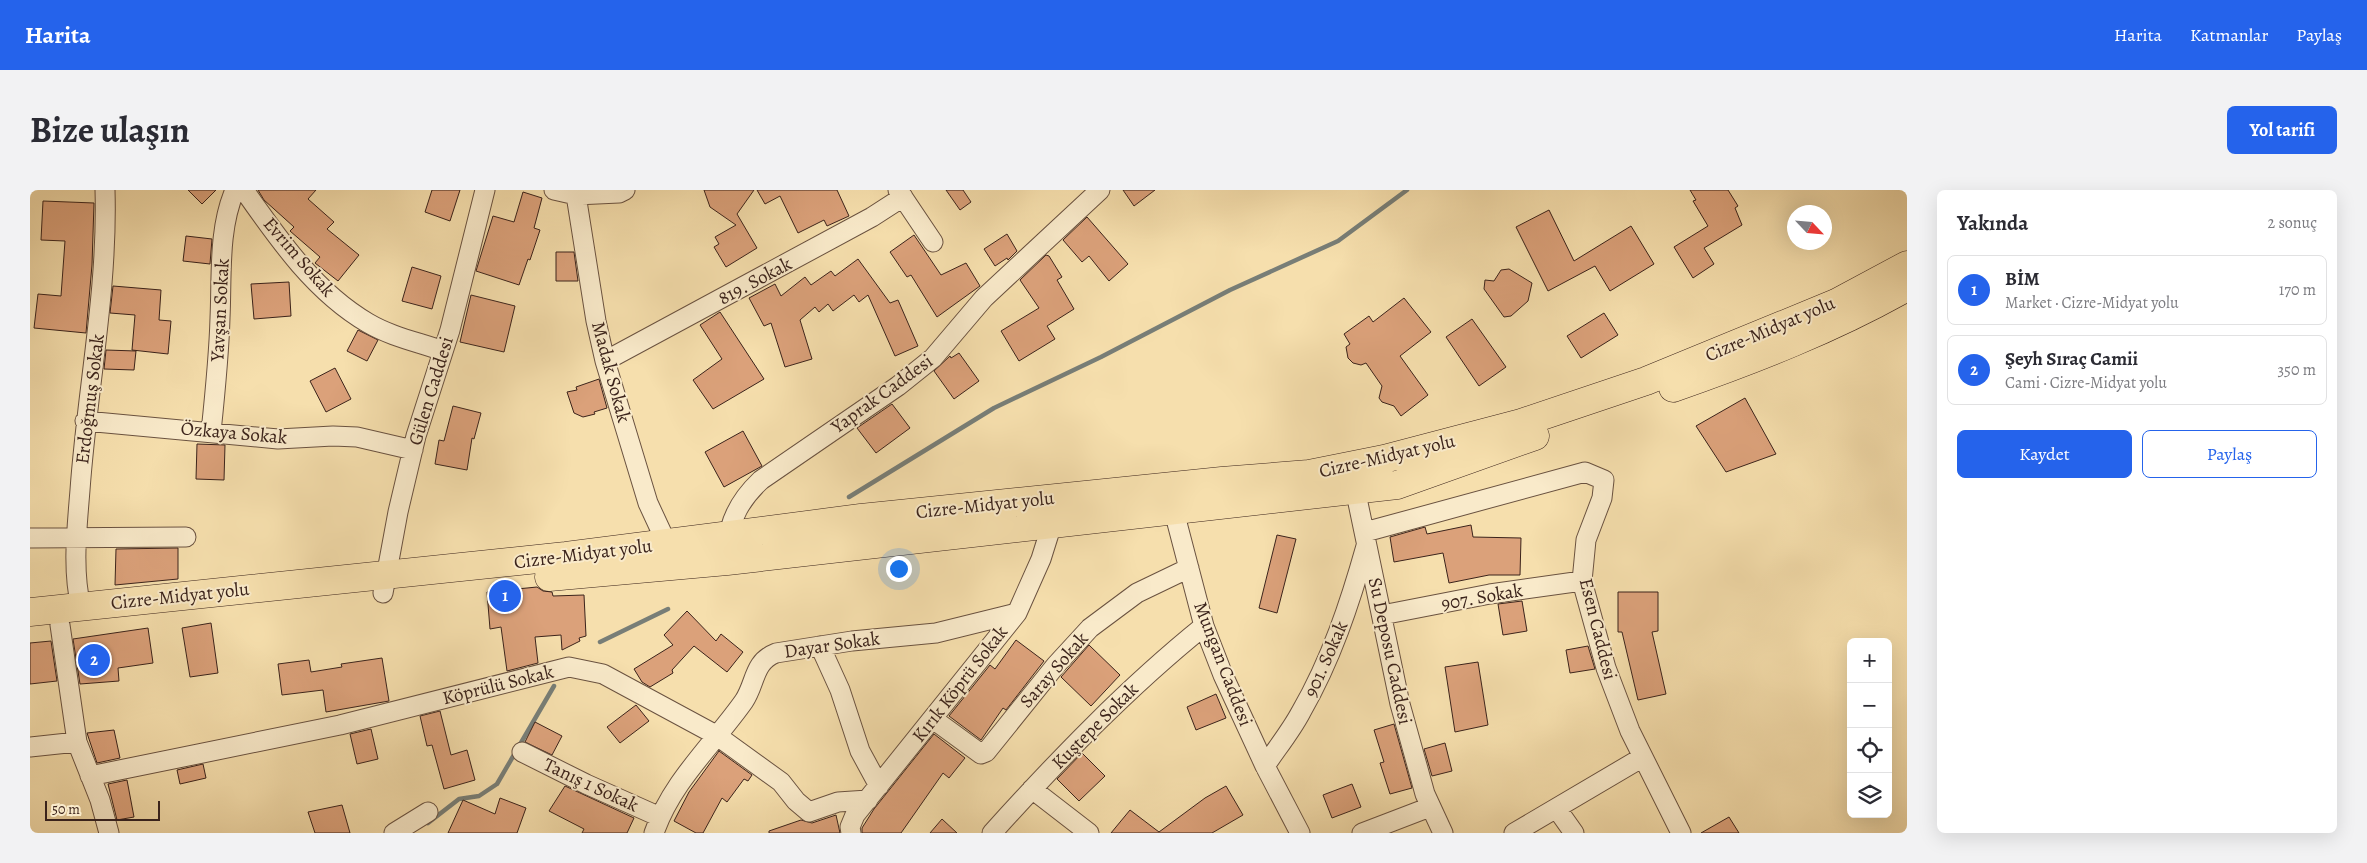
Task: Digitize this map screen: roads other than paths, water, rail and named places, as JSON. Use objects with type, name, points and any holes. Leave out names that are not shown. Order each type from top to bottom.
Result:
[{"type":"highway","name":"Cizre-Midyat yolu","points":[[1353,478],[1646,381],[1836,303],[1907,265]]},
{"type":"highway","name":"Cizre-Midyat yolu","points":[[30,612],[385,584],[728,548],[1052,524],[1170,498],[1309,474],[1397,484],[1735,366],[1868,310],[1907,287]]},
{"type":"highway","name":"Cizre-Midyat yolu","points":[[30,629],[385,584],[667,544],[728,548],[861,518],[1170,498]]},
{"type":"street","name":"Erdoğmuş Sokak","points":[[82,607],[78,595],[76,538],[85,420],[98,331],[106,212],[105,190]]},
{"type":"street","name":"Yavşan Sokak","points":[[211,432],[219,354],[223,239],[228,205],[235,190]]},
{"type":"street","name":"Evrim Sokak","points":[[244,190],[278,238],[313,280],[345,308],[369,324],[399,337],[443,351]]},
{"type":"street","name":"Gülen Caddesi","points":[[385,584],[398,512],[413,450],[443,351],[486,190]]},
{"type":"street","points":[[554,190],[576,194],[619,193],[625,190]]},
{"type":"street","name":"Yaprak Caddesi","points":[[728,548],[733,518],[744,496],[761,480],[898,386],[933,358],[996,286],[1100,190]]},
{"type":"street","points":[[900,193],[933,242]]},
{"type":"street","name":"819. Sokak","points":[[605,361],[872,217],[900,193]]},
{"type":"street","name":"Madak Sokak","points":[[576,194],[596,321],[605,361],[648,503],[667,544]]},
{"type":"street","name":"Özkaya Sokak","points":[[85,420],[278,439],[333,436],[357,437],[413,450]]},
{"type":"street","name":"Esen Caddesi","points":[[1366,537],[1585,472],[1604,480],[1602,498],[1586,540],[1582,581],[1606,668],[1630,731],[1681,833]]},
{"type":"street","name":"Su Deposu Caddesi","points":[[1353,478],[1400,704],[1425,794],[1444,833]]},
{"type":"street","name":"Mungan Caddesi","points":[[1170,498],[1204,626],[1223,675],[1265,766],[1300,833]]},
{"type":"street","name":"Kırık Köprü Sokak","points":[[851,833],[850,828],[855,815],[1017,612],[1041,559],[1052,524]]},
{"type":"street","points":[[30,538],[186,537]]},
{"type":"street","name":"901. Sokak","points":[[1265,766],[1301,713],[1346,615],[1366,537]]},
{"type":"street","name":"Saray Sokak","points":[[932,719],[981,754],[986,752],[1056,665],[1090,628],[1137,593],[1189,568]]},
{"type":"street","name":"907. Sokak","points":[[1382,615],[1490,594],[1582,581]]},
{"type":"street","name":"Dayar Sokak","points":[[657,825],[691,766],[745,700],[760,664],[766,657],[776,653],[820,646],[936,633],[1017,612]]},
{"type":"street","points":[[60,625],[77,742],[100,800],[109,833]]},
{"type":"street","name":"Kuştepe Sokak","points":[[992,833],[1032,789],[1156,665],[1204,626]]},
{"type":"street","points":[[820,646],[840,690],[874,793]]},
{"type":"street","name":"Köprülü Sokak","points":[[90,776],[340,725],[570,667],[602,674],[716,735],[781,782],[796,801],[809,812],[874,793]]},
{"type":"street","points":[[30,747],[77,742]]},
{"type":"street","name":"Tanış 1 Sokak","points":[[522,752],[586,784],[657,825]]},
{"type":"street","points":[[1514,833],[1558,809],[1643,757]]},
{"type":"street","points":[[1032,789],[1090,833]]},
{"type":"street","points":[[1362,833],[1430,807]]},
{"type":"street","points":[[1558,809],[1574,833]]},
{"type":"street","points":[[408,830],[428,812]]},
{"type":"waterway","points":[[849,497],[994,408],[1101,357],[1230,290],[1338,241],[1407,190]]},
{"type":"waterway","points":[[600,642],[668,609]]},
{"type":"waterway","points":[[428,823],[459,799],[479,796],[497,784],[554,686]]},
{"type":"place","name":"BİM","points":[[505,596]]},
{"type":"place","name":"Şeyh Sıraç Camii","points":[[94,660]]}]
